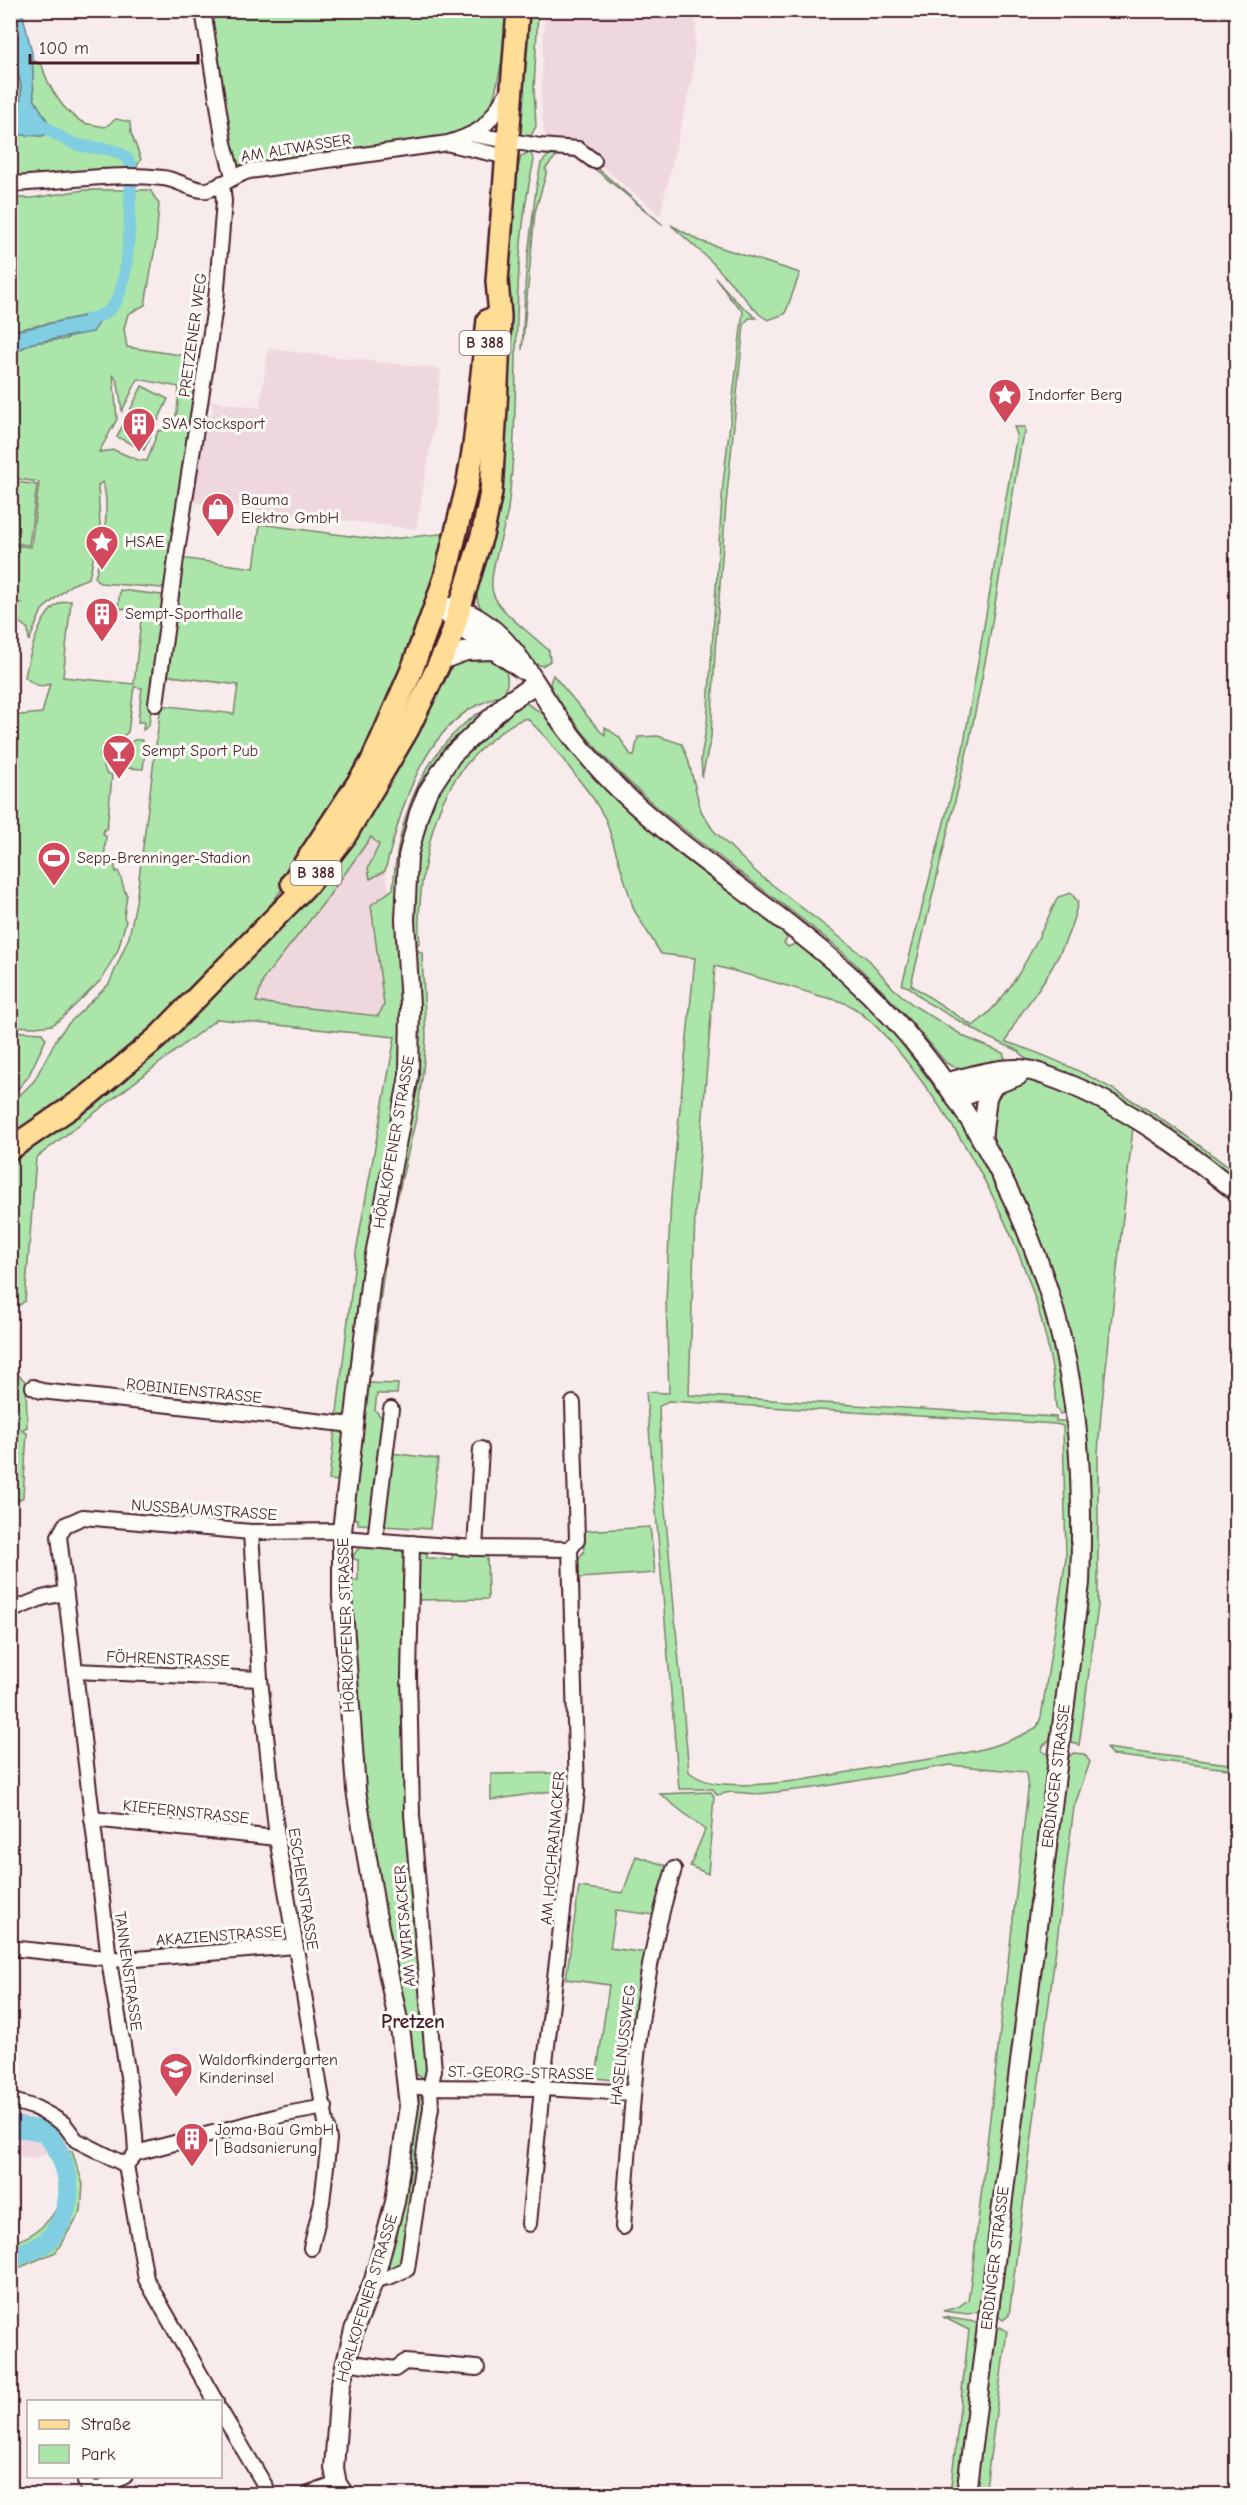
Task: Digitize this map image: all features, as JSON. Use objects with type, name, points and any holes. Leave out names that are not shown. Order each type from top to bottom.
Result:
[{"type":"main road","name":"B 388","points":[[245,950],[327,832],[371,763],[411,672],[445,577],[469,477],[484,344],[497,281],[518,10]]},
{"type":"main road","name":"B 388","points":[[10,1149],[119,1071],[175,1022],[307,885],[345,836],[408,729],[441,660],[458,616],[483,532],[491,492],[500,316],[497,281]]},
{"type":"street","name":"PRETZENER WEG","points":[[156,704],[216,300],[227,179],[224,143],[203,10]]},
{"type":"street","points":[[475,135],[487,124],[512,84]]},
{"type":"street","name":"AM ALTWASSER","points":[[10,184],[140,176],[172,179],[204,190],[227,179],[261,169],[448,143],[475,135],[508,149]]},
{"type":"street","name":"AM ALTWASSER","points":[[448,143],[508,149]]},
{"type":"street","points":[[508,149],[578,148],[594,161]]},
{"type":"street","points":[[436,604],[458,616],[492,650],[533,679]]},
{"type":"street","name":"ERDINGER STRASSE","points":[[458,616],[479,619],[506,641],[569,732],[623,793],[671,835],[801,932],[849,974],[896,1020],[956,1098],[996,1166],[1032,1247],[1057,1322],[1076,1420],[1081,1473],[1082,1542],[1076,1624],[966,2494]]},
{"type":"street","points":[[441,660],[466,651],[492,650]]},
{"type":"street","name":"HÖRLKOFENER STRASSE","points":[[341,2489],[334,2468],[335,2434],[345,2362],[354,2330],[374,2280],[397,2192],[408,2121],[408,2086],[356,1790],[342,1596],[342,1535],[371,1276],[409,1076],[406,883],[413,834],[427,793],[452,755],[533,679]]},
{"type":"street","points":[[944,1083],[992,1071],[1019,1069],[1040,1073],[1086,1091],[1130,1114],[1236,1191]]},
{"type":"street","points":[[956,1098],[1018,1076],[1040,1073]]},
{"type":"street","points":[[982,1140],[987,1097],[995,1083]]},
{"type":"street","name":"ROBINIENSTRASSE","points":[[33,1387],[41,1391],[353,1425]]},
{"type":"street","name":"AM HOCHRAINACKER","points":[[529,2224],[542,2088],[577,1792],[570,1550],[577,1540],[573,1402]]},
{"type":"street","points":[[375,1540],[391,1409]]},
{"type":"street","points":[[475,1548],[481,1449]]},
{"type":"street","name":"NUSSBAUMSTRASSE","points":[[65,1525],[83,1517],[251,1532],[342,1535],[475,1548],[570,1550]]},
{"type":"street","name":"TANNENSTRASSE","points":[[65,1525],[59,1536],[64,1593],[109,1959],[134,2107],[136,2153]]},
{"type":"street","name":"ESCHENSTRASSE","points":[[251,1532],[260,1679],[277,1838],[329,2140],[322,2202],[311,2248]]},
{"type":"street","name":"AM WIRTSACKER","points":[[374,2280],[407,2270],[431,2107],[430,2088],[434,2070],[411,1815],[412,1543]]},
{"type":"street","points":[[10,1611],[42,1598],[64,1593]]},
{"type":"street","name":"FÖHRENSTRASSE","points":[[75,1671],[260,1679]]},
{"type":"street","name":"KIEFERNSTRASSE","points":[[92,1819],[277,1838]]},
{"type":"street","name":"HASELNUSSWEG","points":[[623,2228],[633,2093],[649,1971],[660,1912],[674,1869]]},
{"type":"street","name":"AKAZIENSTRASSE","points":[[10,1948],[109,1959],[295,1946]]},
{"type":"street","name":"ST.-GEORG-STRASSE","points":[[408,2086],[542,2088],[633,2093]]},
{"type":"street","points":[[10,2100],[36,2108],[51,2116],[64,2124],[76,2140],[126,2165]]},
{"type":"street","points":[[215,2400],[146,2279],[126,2165],[136,2153],[286,2114],[325,2107]]},
{"type":"street","points":[[345,2362],[395,2369],[405,2362],[477,2368]]},
{"type":"street","points":[[222,2417],[227,2435],[270,2494]]},
{"type":"street","points":[[86,2478],[85,2482],[89,2488],[100,2489],[118,2478]]},
{"type":"street","points":[[309,2494],[341,2489]]},
{"type":"shaded area","points":[[545,11],[697,11],[692,79],[660,215],[598,163],[578,155],[551,153],[544,132],[541,97]]},
{"type":"shaded area","points":[[268,349],[441,369],[436,415],[416,529],[191,502],[204,414],[212,415],[213,405],[205,404],[206,400],[260,408]]},
{"type":"shaded area","points":[[372,837],[379,845],[368,868],[370,878],[385,871],[390,893],[371,905],[384,1005],[378,1016],[256,1003],[264,978]]},
{"type":"shaded area","points":[[10,2113],[27,2116],[59,2130],[72,2151],[56,2156],[48,2152],[35,2159],[11,2154]]},
{"type":"green space","points":[[206,11],[509,11],[501,66],[490,108],[484,118],[468,132],[309,160],[242,169],[234,163]]},
{"type":"green space","points":[[526,11],[538,11],[534,89],[536,126],[530,138],[522,138],[519,131]]},
{"type":"green space","points":[[32,60],[42,65],[57,97],[75,118],[87,124],[105,127],[116,119],[130,122],[131,133],[141,159],[136,168],[111,172],[73,172],[11,178],[12,134],[42,136],[50,132],[48,122],[34,99]]},
{"type":"green space","points":[[10,61],[13,61],[16,67],[21,86],[21,99],[17,112],[11,111]]},
{"type":"green space","points":[[530,152],[534,160],[521,246],[512,465],[508,509],[494,564],[492,585],[496,600],[502,608],[549,651],[550,661],[542,666],[536,664],[515,639],[485,614],[478,603],[476,589],[503,451],[508,268],[515,179],[521,156]]},
{"type":"green space","points":[[551,153],[578,155],[595,166],[663,225],[585,161],[570,155],[557,155],[545,169],[547,171],[535,212],[522,350],[526,272],[536,189],[541,163]]},
{"type":"green space","points":[[84,190],[150,190],[159,204],[156,242],[145,305],[128,314],[124,329],[127,347],[201,358],[193,384],[199,394],[167,586],[163,588],[100,583],[95,578],[106,518],[103,482],[98,485],[100,527],[89,578],[71,585],[42,610],[29,641],[28,629],[19,622],[11,625],[11,611],[21,603],[11,604],[11,545],[31,547],[39,482],[11,478],[11,354],[32,343],[66,339],[104,315],[93,314],[11,331],[11,198],[32,198]],"holes":[[[113,374],[118,383],[122,411],[138,379],[179,387],[177,412],[170,429],[158,431],[147,461],[138,460],[114,450],[99,452],[117,419]]]},
{"type":"green space","points":[[671,225],[700,241],[800,273],[785,314],[768,320],[759,314],[712,262]]},
{"type":"green space","points":[[715,277],[734,299],[756,318],[749,318],[744,324],[726,504],[711,737],[702,777],[701,758],[707,723],[723,484],[743,311]]},
{"type":"green space","points":[[142,386],[168,399],[144,450],[117,437]]},
{"type":"green space","points":[[1014,427],[1025,427],[1025,434],[1022,438],[988,647],[969,743],[911,985],[973,1026],[988,1014],[1012,984],[1058,897],[1071,893],[1078,902],[1065,942],[1006,1042],[1068,1066],[1127,1097],[1182,1133],[1236,1173],[1236,1184],[1030,1064],[1019,1051],[989,1038],[926,1002],[909,987],[902,985],[963,749],[1017,434]]},
{"type":"green space","points":[[11,481],[37,485],[29,545],[11,543]]},
{"type":"green space","points":[[260,524],[380,540],[449,533],[392,702],[322,832],[267,910],[224,960],[116,1063],[11,1139],[11,1104],[34,1081],[57,1038],[67,1025],[109,984],[129,937],[136,902],[161,705],[234,714],[238,685],[164,675],[180,558],[254,568]]},
{"type":"green space","name":"Sepp-Brenninger-Stadion","points":[[120,590],[162,595],[164,599],[149,725],[143,730],[144,722],[138,722],[142,688],[134,687],[128,732],[100,755],[106,773],[112,775],[107,829],[104,829],[103,835],[106,836],[104,861],[114,862],[116,872],[118,871],[121,878],[127,895],[124,917],[126,921],[118,950],[101,980],[62,1018],[52,1025],[11,1026],[11,716],[42,713],[50,684],[37,685],[25,677],[39,630],[52,609],[61,603],[71,601],[63,677],[134,684],[142,611],[118,608]]},
{"type":"green space","points":[[474,655],[495,662],[505,671],[507,684],[504,693],[470,709],[436,741],[413,782],[385,871],[370,879],[368,868],[379,845],[371,837],[326,900],[264,978],[256,1002],[378,1016],[384,1005],[371,905],[393,889],[404,822],[411,800],[432,761],[468,721],[478,713],[490,711],[417,801],[405,1047],[340,1481],[329,1480],[356,1252],[395,1037],[217,1019],[36,1158],[25,1301],[11,1311],[11,1157],[182,1025],[418,726],[432,707],[453,665]]},
{"type":"green space","points":[[553,675],[600,731],[605,735],[605,727],[619,737],[631,755],[634,756],[638,737],[658,736],[682,744],[701,811],[713,830],[756,872],[869,960],[893,988],[913,1005],[965,1037],[1003,1053],[1006,1060],[968,1068],[946,1063],[892,1001],[833,944],[697,840],[632,784],[602,754],[560,703],[550,683]]},
{"type":"green space","points":[[526,703],[545,715],[617,798],[646,826],[782,930],[787,939],[784,943],[788,947],[797,943],[809,950],[861,998],[892,1031],[952,1110],[990,1170],[1010,1208],[1052,1328],[1065,1409],[1064,1413],[1060,1414],[1056,1407],[1051,1364],[1041,1320],[1027,1275],[1009,1232],[966,1148],[910,1066],[878,1029],[847,1004],[715,966],[695,1214],[689,1395],[1056,1417],[1056,1421],[1065,1421],[1070,1428],[1074,1571],[1056,1719],[1050,1740],[1043,1746],[1042,1751],[1049,1755],[1051,1771],[980,2311],[968,2314],[943,2311],[958,2307],[968,2300],[1028,1790],[1026,1772],[950,1765],[814,1788],[758,1794],[731,1792],[717,1795],[713,1789],[679,1789],[646,1392],[669,1393],[666,1300],[671,1197],[695,958],[661,954],[634,910],[606,820],[593,798],[548,740],[527,718],[504,730],[475,754],[451,786],[435,822],[430,841],[420,897],[420,942],[417,945],[413,943],[412,884],[415,857],[429,806],[441,782],[457,759],[478,736],[519,705]],"holes":[[[668,1401],[1063,1426],[1066,1558],[1041,1717],[1037,1727],[1001,1743],[962,1754],[803,1780],[742,1785],[722,1784],[704,1781],[689,1772],[662,1476],[659,1407]]]},
{"type":"green space","points":[[134,740],[142,740],[146,746],[143,769],[128,768],[128,763],[119,761],[121,751]]},
{"type":"green space","points":[[417,950],[422,953],[426,1038],[423,1071],[417,1114],[388,1238],[371,1375],[364,1374],[384,1222],[412,963]]},
{"type":"green space","points":[[11,1031],[42,1033],[46,1039],[28,1077],[11,1097]]},
{"type":"green space","points":[[1027,1080],[1049,1082],[1141,1128],[1236,1198],[1236,1205],[1133,1128],[1101,1412],[1098,1453],[1098,1606],[1079,1745],[1071,1743],[1069,1738],[1081,1415],[988,1120],[998,1091]]},
{"type":"green space","points":[[10,1367],[26,1382],[27,1427],[21,1430],[27,1433],[23,1497],[11,1506]]},
{"type":"green space","points":[[367,1383],[398,1384],[397,1394],[377,1394],[375,1410],[386,1423],[373,1525],[358,1524],[358,1519],[349,1518]]},
{"type":"green space","points":[[391,1453],[438,1459],[430,1529],[383,1526]]},
{"type":"green space","points":[[650,1527],[655,1573],[579,1578],[577,1576],[577,1562],[584,1551],[583,1531]]},
{"type":"green space","points":[[366,1545],[400,1548],[407,1558],[429,2054],[427,2078],[424,2079],[414,2073],[366,1829],[349,1614],[353,1580],[358,1580],[358,1560],[353,1559],[357,1550]]},
{"type":"green space","points":[[427,1549],[427,1558],[452,1559],[453,1551],[487,1552],[488,1599],[415,1600],[418,1553]]},
{"type":"green space","points":[[1106,1748],[1236,1765],[1236,1770],[1112,1755]]},
{"type":"green space","points":[[1073,1753],[1084,1754],[1090,1762],[1074,1807],[1009,2315],[1003,2320],[995,2314],[1066,1760]]},
{"type":"green space","points":[[569,1773],[569,1786],[566,1789],[491,1800],[491,1774]]},
{"type":"green space","points":[[711,1792],[714,1796],[708,1874],[690,1866],[705,1830],[660,1794]]},
{"type":"green space","points":[[636,1856],[667,1866],[654,1915],[616,1910],[610,1948],[647,1953],[630,2074],[621,2081],[596,2078],[609,1985],[566,1979],[579,1887],[623,1893]]},
{"type":"green space","points":[[424,2096],[426,2098],[404,2266],[389,2272],[385,2268],[416,2123],[419,2098]]},
{"type":"green space","points":[[48,2151],[56,2156],[72,2151],[83,2184],[81,2211],[56,2252],[11,2271],[11,2243],[37,2231],[50,2218],[59,2202],[61,2182]]},
{"type":"green space","points":[[943,2317],[975,2322],[979,2328],[960,2494],[950,2494],[969,2330]]},
{"type":"green space","points":[[1000,2327],[1007,2331],[985,2494],[972,2494],[995,2329]]},
{"type":"water","points":[[10,11],[22,11],[32,53],[34,99],[48,122],[50,132],[42,136],[11,134],[11,111],[17,111],[21,99],[21,86],[18,73],[11,61]]},
{"type":"water","points":[[93,314],[104,315],[93,332],[32,343],[11,354],[11,332]]},
{"type":"waterway","points":[[37,121],[70,142],[120,153],[131,165],[129,238],[124,279],[111,309],[89,319]]},
{"type":"waterway","points":[[10,2126],[45,2131],[60,2156],[68,2183],[65,2210],[60,2224],[51,2237],[32,2250],[10,2258]]},
{"type":"place","name":"Indorfer Berg","points":[[1005,424]]},
{"type":"place","name":"SVA Stocksport","points":[[139,453]]},
{"type":"place","name":"Bauma Elektro GmbH","points":[[218,538]]},
{"type":"place","name":"HSAE","points":[[102,571]]},
{"type":"place","name":"Sempt-Sporthalle","points":[[102,643]]},
{"type":"place","name":"Sempt Sport Pub","points":[[119,780]]},
{"type":"place","name":"Sepp-Brenninger-Stadion","points":[[54,887]]},
{"type":"place","name":"Waldorfkindergarten Kinderinsel","points":[[176,2098]]},
{"type":"place","name":"Joma Bau GmbH | Badsanierung","points":[[192,2168]]},
{"type":"district","name":"Pretzen","points":[[413,2021]]}]
